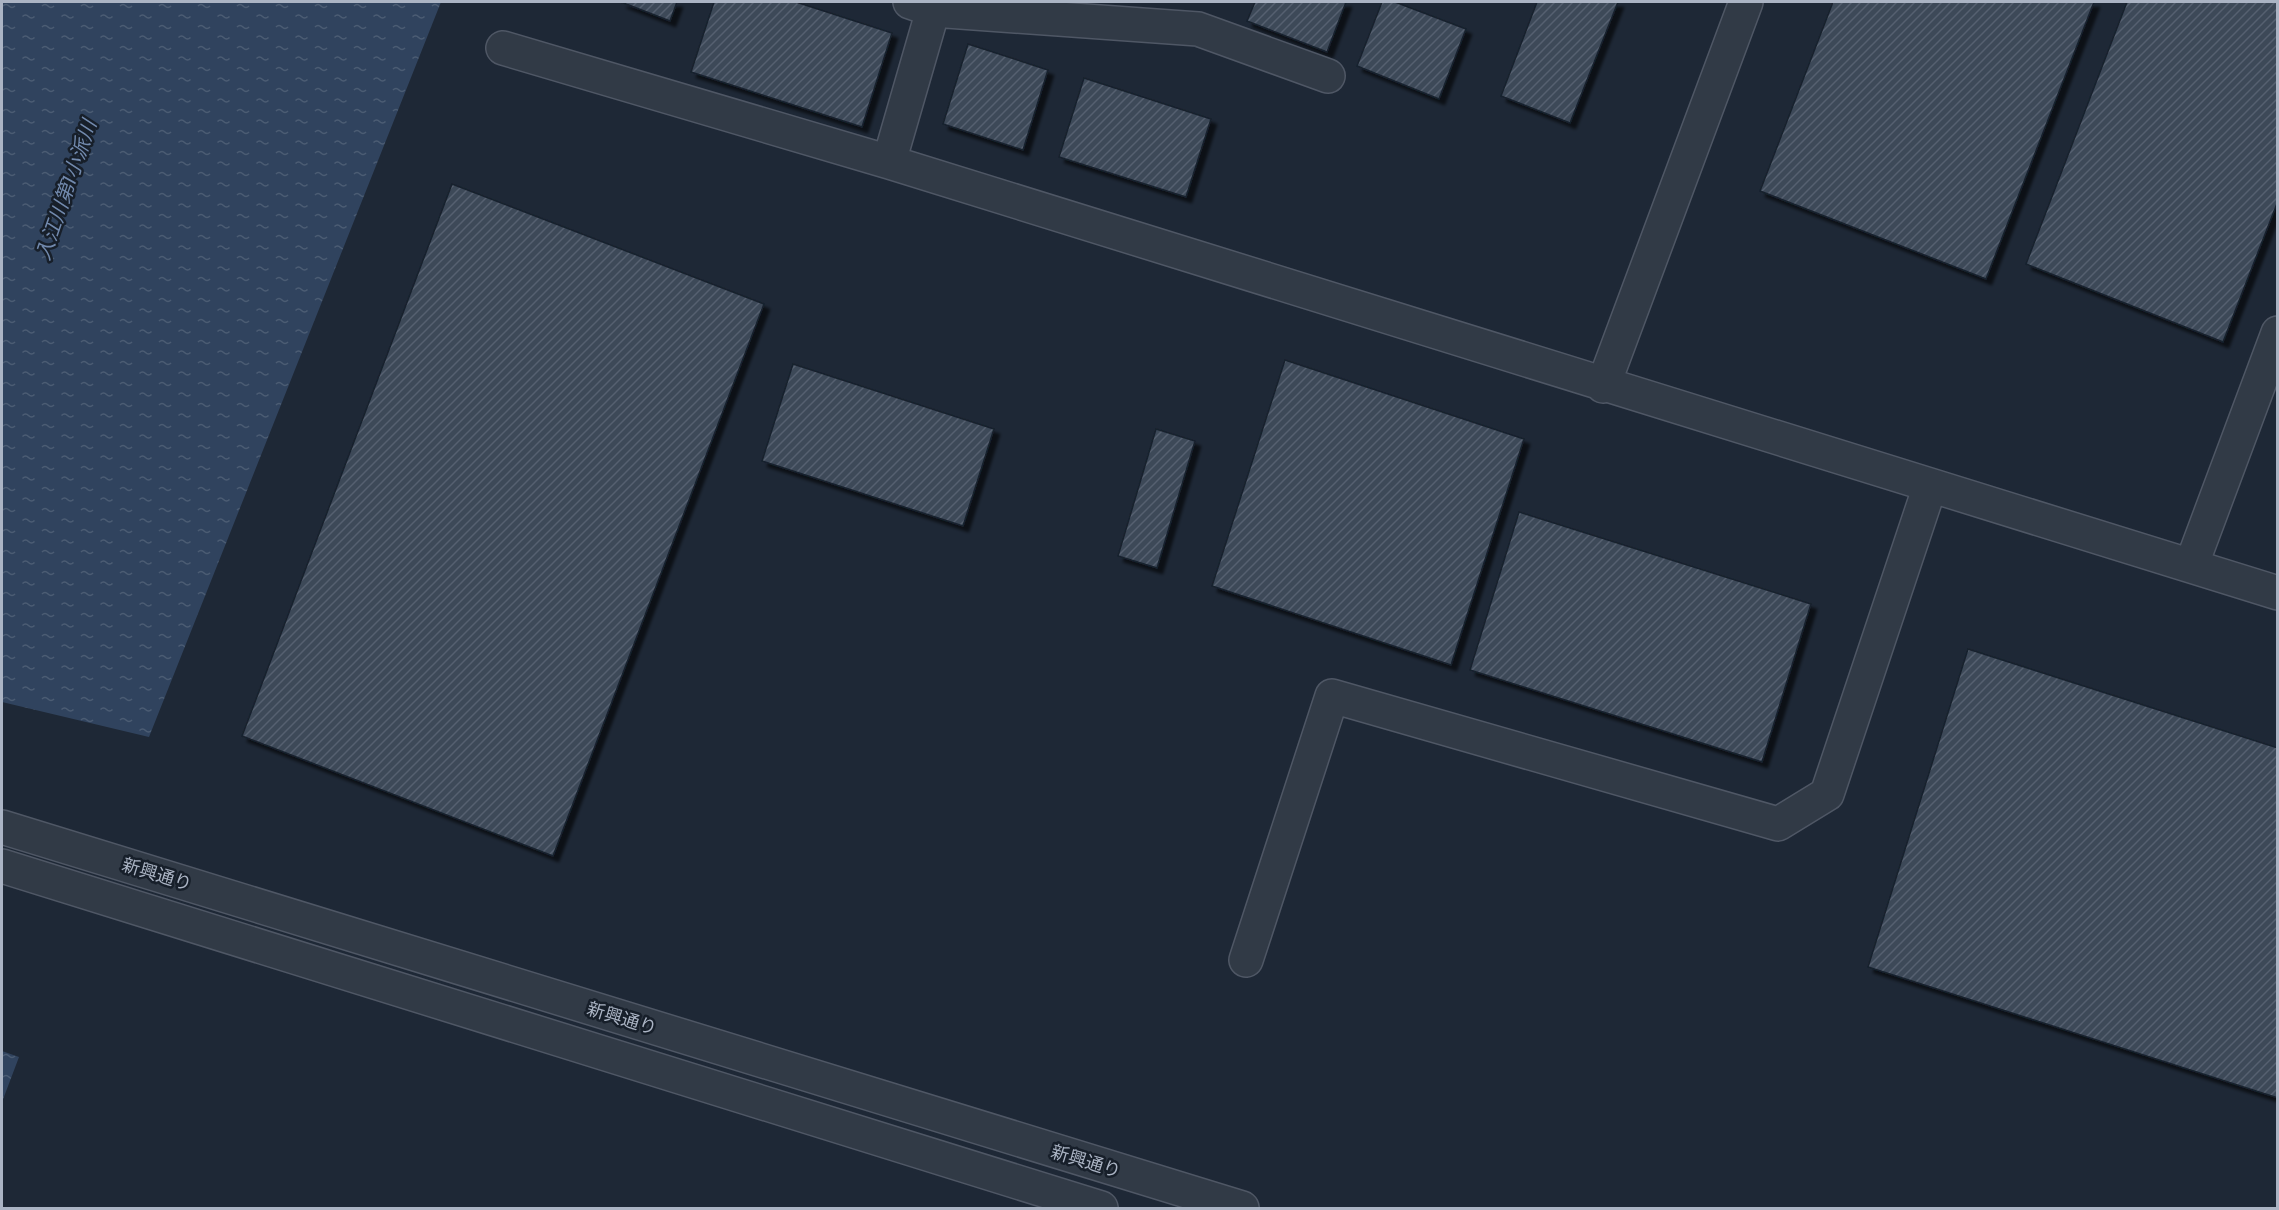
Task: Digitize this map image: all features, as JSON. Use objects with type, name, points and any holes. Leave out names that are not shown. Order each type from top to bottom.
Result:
[{"type":"street","points":[[1603,386],[1746,2]]},
{"type":"street","points":[[889,162],[924,4],[1198,29],[1328,76]]},
{"type":"street","points":[[503,48],[889,162],[1603,386],[2277,593]]},
{"type":"street","points":[[2191,566],[2277,333]]},
{"type":"street","points":[[1246,960],[1332,696],[1778,824],[1827,794],[1930,486]]},
{"type":"street","name":"新興通り","points":[[2,826],[1242,1209]]},
{"type":"street","points":[[2,866],[1101,1209]]},
{"type":"water","name":"入江川第1小派川","points":[[2,2],[441,2],[149,737],[2,702]]},
{"type":"water","points":[[2,1051],[19,1057],[2,1102]]},
{"type":"building","points":[[621,2],[677,2],[670,21]]},
{"type":"building","points":[[714,2],[796,2],[892,33],[862,127],[691,72]]},
{"type":"building","points":[[1255,2],[1346,2],[1327,52],[1247,21]]},
{"type":"building","points":[[1382,2],[1395,2],[1466,29],[1439,99],[1357,66]]},
{"type":"building","points":[[1537,2],[1618,2],[1570,123],[1501,96]]},
{"type":"building","points":[[1833,2],[2094,2],[1986,279],[1760,191]]},
{"type":"building","points":[[2127,2],[2278,2],[2278,201],[2223,342],[2026,264]]},
{"type":"building","points":[[968,44],[1048,70],[1023,150],[943,124]]},
{"type":"building","points":[[1084,78],[1211,119],[1186,197],[1059,157]]},
{"type":"building","points":[[452,184],[764,304],[553,856],[242,736]]},
{"type":"building","points":[[1285,360],[1524,439],[1451,665],[1212,586]]},
{"type":"building","points":[[793,364],[994,429],[963,526],[762,461]]},
{"type":"building","points":[[1156,429],[1195,441],[1157,568],[1118,556]]},
{"type":"building","points":[[1519,512],[1811,604],[1762,762],[1470,670]]},
{"type":"building","points":[[1968,649],[2278,748],[2278,1098],[1868,967]]}]
